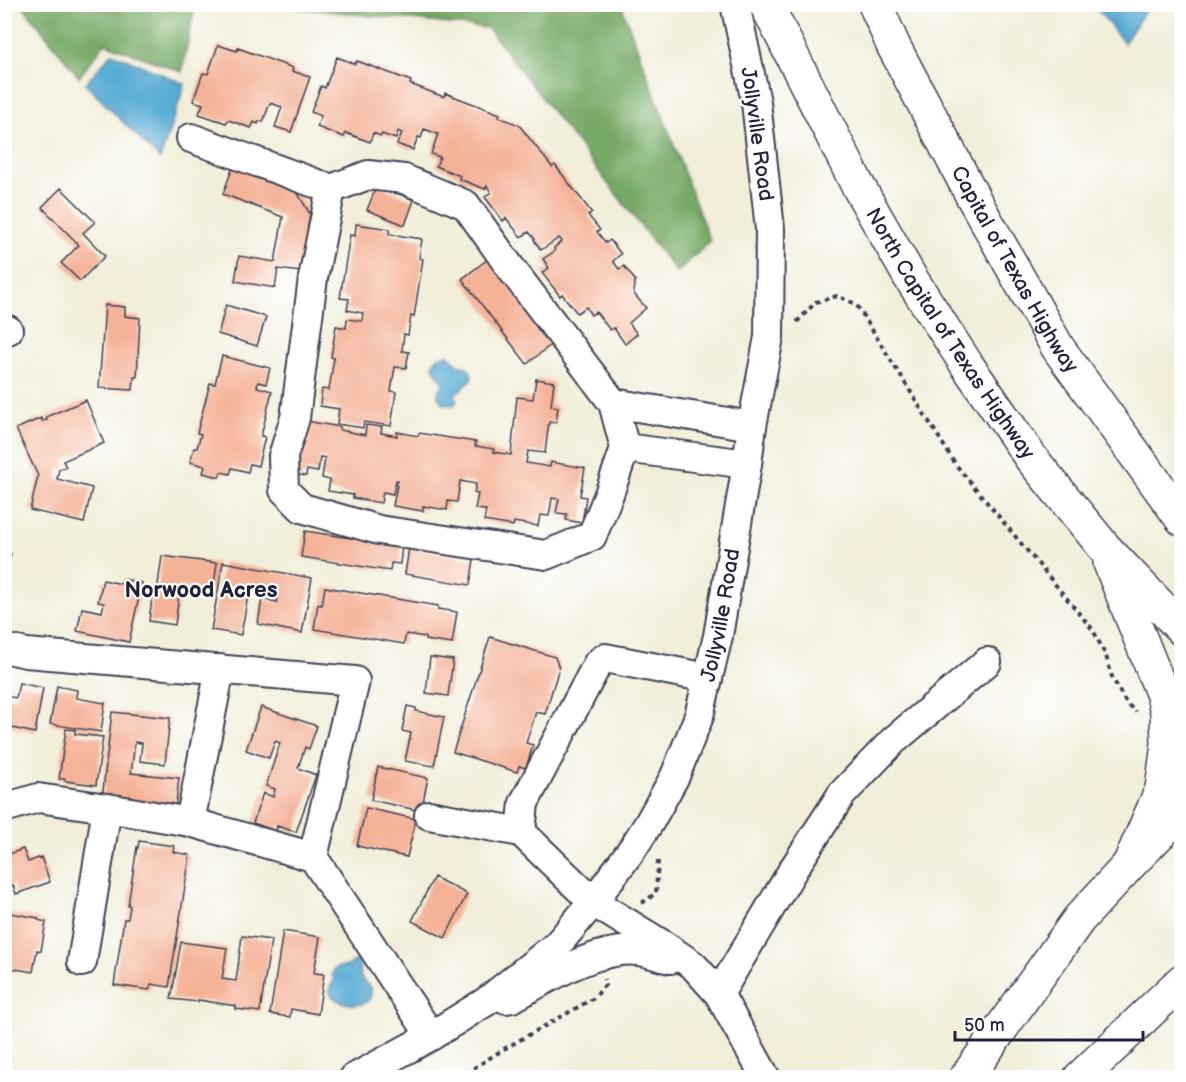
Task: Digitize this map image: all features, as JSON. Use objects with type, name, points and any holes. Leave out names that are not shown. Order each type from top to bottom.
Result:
[{"type":"main road","name":"North Capital of Texas Highway","points":[[766,4],[857,184],[910,277],[967,365],[1031,458],[1104,548],[1182,629]]},
{"type":"main road","name":"Capital of Texas Highway","points":[[875,4],[893,45],[969,191],[1058,348],[1182,519]]},
{"type":"main road","points":[[1155,482],[1182,505]]},
{"type":"main road","points":[[1104,548],[1156,677],[1167,712],[1167,744],[1162,789],[1129,865]]},
{"type":"main road","points":[[966,1077],[1079,919],[1182,811]]},
{"type":"main road","points":[[1080,1077],[1182,981]]},
{"type":"street","name":"Jollyville Road","points":[[362,1076],[487,1001],[557,945],[593,902],[649,823],[675,776],[699,716],[718,636],[769,337],[770,229],[756,102],[735,4]]},
{"type":"street","points":[[191,138],[331,189],[368,175],[404,179],[465,205],[613,403],[626,448],[592,536],[546,555],[379,530],[302,508],[284,490],[283,456],[295,418],[313,278],[331,189]]},
{"type":"street","points":[[613,403],[752,426]]},
{"type":"street","points":[[626,448],[747,464]]},
{"type":"street","points":[[4,648],[26,653],[355,681],[314,857]]},
{"type":"street","points":[[520,832],[524,803],[598,663],[606,658],[708,678]]},
{"type":"street","points":[[718,994],[794,868],[842,794],[893,741],[987,662]]},
{"type":"street","points":[[190,822],[220,669]]},
{"type":"street","points":[[4,808],[38,798],[107,808],[190,822],[314,857],[431,1036]]},
{"type":"street","points":[[82,962],[107,808]]},
{"type":"street","points":[[429,815],[520,832],[593,902],[693,965],[718,994],[766,1077]]},
{"type":"street","points":[[487,1001],[512,998],[584,961],[608,952],[638,951],[693,965]]},
{"type":"path","points":[[791,328],[816,302],[837,296],[856,304],[956,465],[1092,630],[1126,703],[1142,718]]},
{"type":"path","points":[[635,908],[656,893],[659,852]]},
{"type":"path","points":[[458,1077],[594,998],[605,985],[604,977]]},
{"type":"green space","points":[[22,5],[195,5],[182,72],[105,43],[79,77]]},
{"type":"green space","points":[[269,5],[621,5],[710,241],[677,273],[488,28]]},
{"type":"water","points":[[1094,5],[1149,5],[1124,43]]},
{"type":"water","points":[[112,53],[185,84],[160,159],[85,84]]},
{"type":"water","points":[[443,355],[448,355],[459,365],[469,368],[472,376],[455,395],[457,400],[453,405],[444,404],[438,397],[443,381],[433,364]]},
{"type":"water","points":[[355,960],[359,961],[360,975],[369,986],[371,995],[364,1003],[343,1003],[332,996],[330,991],[333,982],[332,974],[338,967],[349,966]]},
{"type":"building","points":[[218,45],[237,51],[238,48],[293,68],[292,71],[310,77],[291,132],[275,127],[282,107],[270,103],[263,122],[259,121],[258,124],[254,122],[251,128],[199,114],[203,104],[193,101],[203,73],[208,74]]},
{"type":"building","points":[[337,57],[355,64],[357,61],[411,81],[410,84],[444,97],[445,93],[500,114],[499,117],[519,125],[552,167],[555,165],[592,213],[588,215],[600,230],[597,232],[606,243],[610,240],[621,254],[613,261],[619,269],[624,266],[635,280],[634,294],[646,308],[629,323],[637,334],[625,344],[614,328],[610,330],[596,312],[591,315],[586,307],[577,313],[562,294],[560,296],[542,273],[549,268],[543,259],[555,251],[554,248],[562,241],[559,238],[541,250],[529,232],[521,237],[506,218],[503,221],[485,197],[491,192],[487,186],[485,189],[459,179],[460,176],[436,166],[440,157],[431,154],[438,134],[424,129],[413,150],[397,144],[402,133],[398,131],[396,139],[373,133],[370,142],[346,133],[344,137],[317,127],[321,116],[311,112],[321,86],[325,88]]},
{"type":"building","points":[[234,164],[294,187],[310,214],[301,272],[278,269],[275,288],[235,281],[239,256],[275,262],[283,217],[223,194]]},
{"type":"building","points":[[377,185],[414,200],[405,225],[367,210]]},
{"type":"building","points":[[61,188],[95,222],[83,233],[105,256],[80,281],[61,263],[79,245],[42,207]]},
{"type":"building","points":[[356,224],[390,229],[389,234],[422,239],[419,258],[423,259],[414,317],[411,316],[408,335],[404,334],[402,351],[409,352],[406,368],[395,367],[391,391],[396,392],[391,426],[364,422],[363,428],[337,424],[339,409],[320,406],[322,389],[329,390],[336,326],[346,328],[347,319],[362,321],[363,313],[347,310],[349,299],[340,298],[350,235],[355,236]]},
{"type":"building","points":[[488,259],[553,343],[527,364],[462,279]]},
{"type":"building","points":[[105,305],[125,307],[125,316],[140,318],[137,377],[134,377],[133,390],[99,388]]},
{"type":"building","points":[[226,305],[266,317],[257,346],[218,334]]},
{"type":"building","points":[[222,356],[270,368],[266,384],[258,382],[257,387],[272,391],[261,436],[265,437],[258,466],[250,464],[248,472],[232,468],[230,474],[221,472],[219,477],[203,473],[205,466],[190,462],[201,434],[197,433],[210,383],[215,384]]},
{"type":"building","points":[[536,379],[554,382],[551,406],[558,407],[556,423],[549,422],[545,453],[528,451],[526,463],[550,467],[551,462],[585,468],[580,496],[586,497],[582,523],[566,520],[567,514],[556,513],[559,499],[552,498],[549,516],[540,515],[538,526],[514,522],[513,526],[484,521],[486,510],[475,509],[478,494],[474,493],[476,484],[460,481],[457,502],[448,501],[447,510],[423,506],[423,511],[393,506],[398,480],[396,480],[393,494],[383,492],[381,503],[353,498],[353,495],[328,491],[330,480],[322,478],[325,458],[320,457],[318,472],[307,470],[306,476],[291,474],[295,448],[301,449],[306,421],[340,427],[340,430],[365,435],[366,425],[382,427],[381,433],[397,436],[397,432],[418,436],[419,433],[476,442],[475,446],[511,455],[517,397],[533,399]]},
{"type":"building","points":[[86,400],[104,443],[63,461],[66,467],[59,469],[57,479],[92,488],[84,523],[30,510],[38,476],[16,429],[41,418],[42,421],[47,420],[46,417]]},
{"type":"building","points":[[305,531],[402,546],[400,564],[391,563],[390,571],[301,557]]},
{"type":"building","points":[[409,548],[474,559],[470,585],[405,574]]},
{"type":"building","points":[[4,552],[11,554],[5,570],[4,570]]},
{"type":"building","points":[[162,556],[217,563],[213,592],[180,587],[175,625],[149,621],[152,598],[156,598]]},
{"type":"building","points":[[223,562],[312,578],[302,633],[258,624],[262,599],[277,602],[278,596],[249,590],[241,635],[211,630]]},
{"type":"building","points":[[123,579],[142,583],[129,642],[77,631],[82,608],[102,612],[104,603],[98,602],[103,580],[122,584]]},
{"type":"building","points":[[325,587],[438,606],[438,609],[457,612],[452,644],[425,640],[425,637],[406,634],[404,644],[314,629],[318,604],[322,605]]},
{"type":"building","points":[[490,637],[555,657],[559,668],[545,714],[536,712],[526,743],[533,745],[526,768],[519,766],[517,772],[453,752]]},
{"type":"building","points":[[430,657],[453,660],[448,696],[426,693]]},
{"type":"building","points":[[19,683],[43,688],[35,733],[4,726],[4,696],[16,698]]},
{"type":"building","points":[[57,686],[77,690],[76,698],[105,703],[101,732],[50,724]]},
{"type":"building","points":[[407,706],[416,708],[416,711],[444,717],[434,766],[405,761],[411,733],[402,731]]},
{"type":"building","points":[[261,707],[317,726],[309,749],[305,747],[298,768],[316,775],[296,832],[277,826],[276,831],[253,823],[263,793],[273,797],[275,789],[266,786],[280,743],[275,741],[269,758],[246,750]]},
{"type":"building","points":[[112,712],[170,718],[165,764],[140,761],[142,743],[135,742],[131,773],[179,778],[175,810],[102,799]]},
{"type":"building","points":[[66,729],[75,730],[75,734],[103,737],[96,785],[59,779]]},
{"type":"building","points":[[378,767],[428,778],[421,811],[371,800]]},
{"type":"building","points":[[366,808],[416,819],[407,857],[357,846]]},
{"type":"building","points":[[139,841],[174,846],[173,852],[190,855],[169,987],[151,984],[149,990],[114,985],[124,919],[128,919],[130,906],[128,905]]},
{"type":"building","points":[[23,849],[28,862],[41,857],[50,882],[16,894],[13,885],[4,888],[4,856]]},
{"type":"building","points":[[434,877],[467,894],[445,938],[412,921]]},
{"type":"building","points":[[4,912],[38,918],[46,922],[41,951],[37,950],[33,972],[4,967]]},
{"type":"building","points":[[283,931],[320,937],[314,973],[324,974],[318,1014],[291,1009],[290,1017],[270,1014]]},
{"type":"building","points":[[242,936],[271,940],[260,1012],[198,1000],[198,1002],[171,999],[181,942],[227,948],[222,979],[236,981]]},
{"type":"district","name":"Norwood Acres","points":[[201,590]]}]
